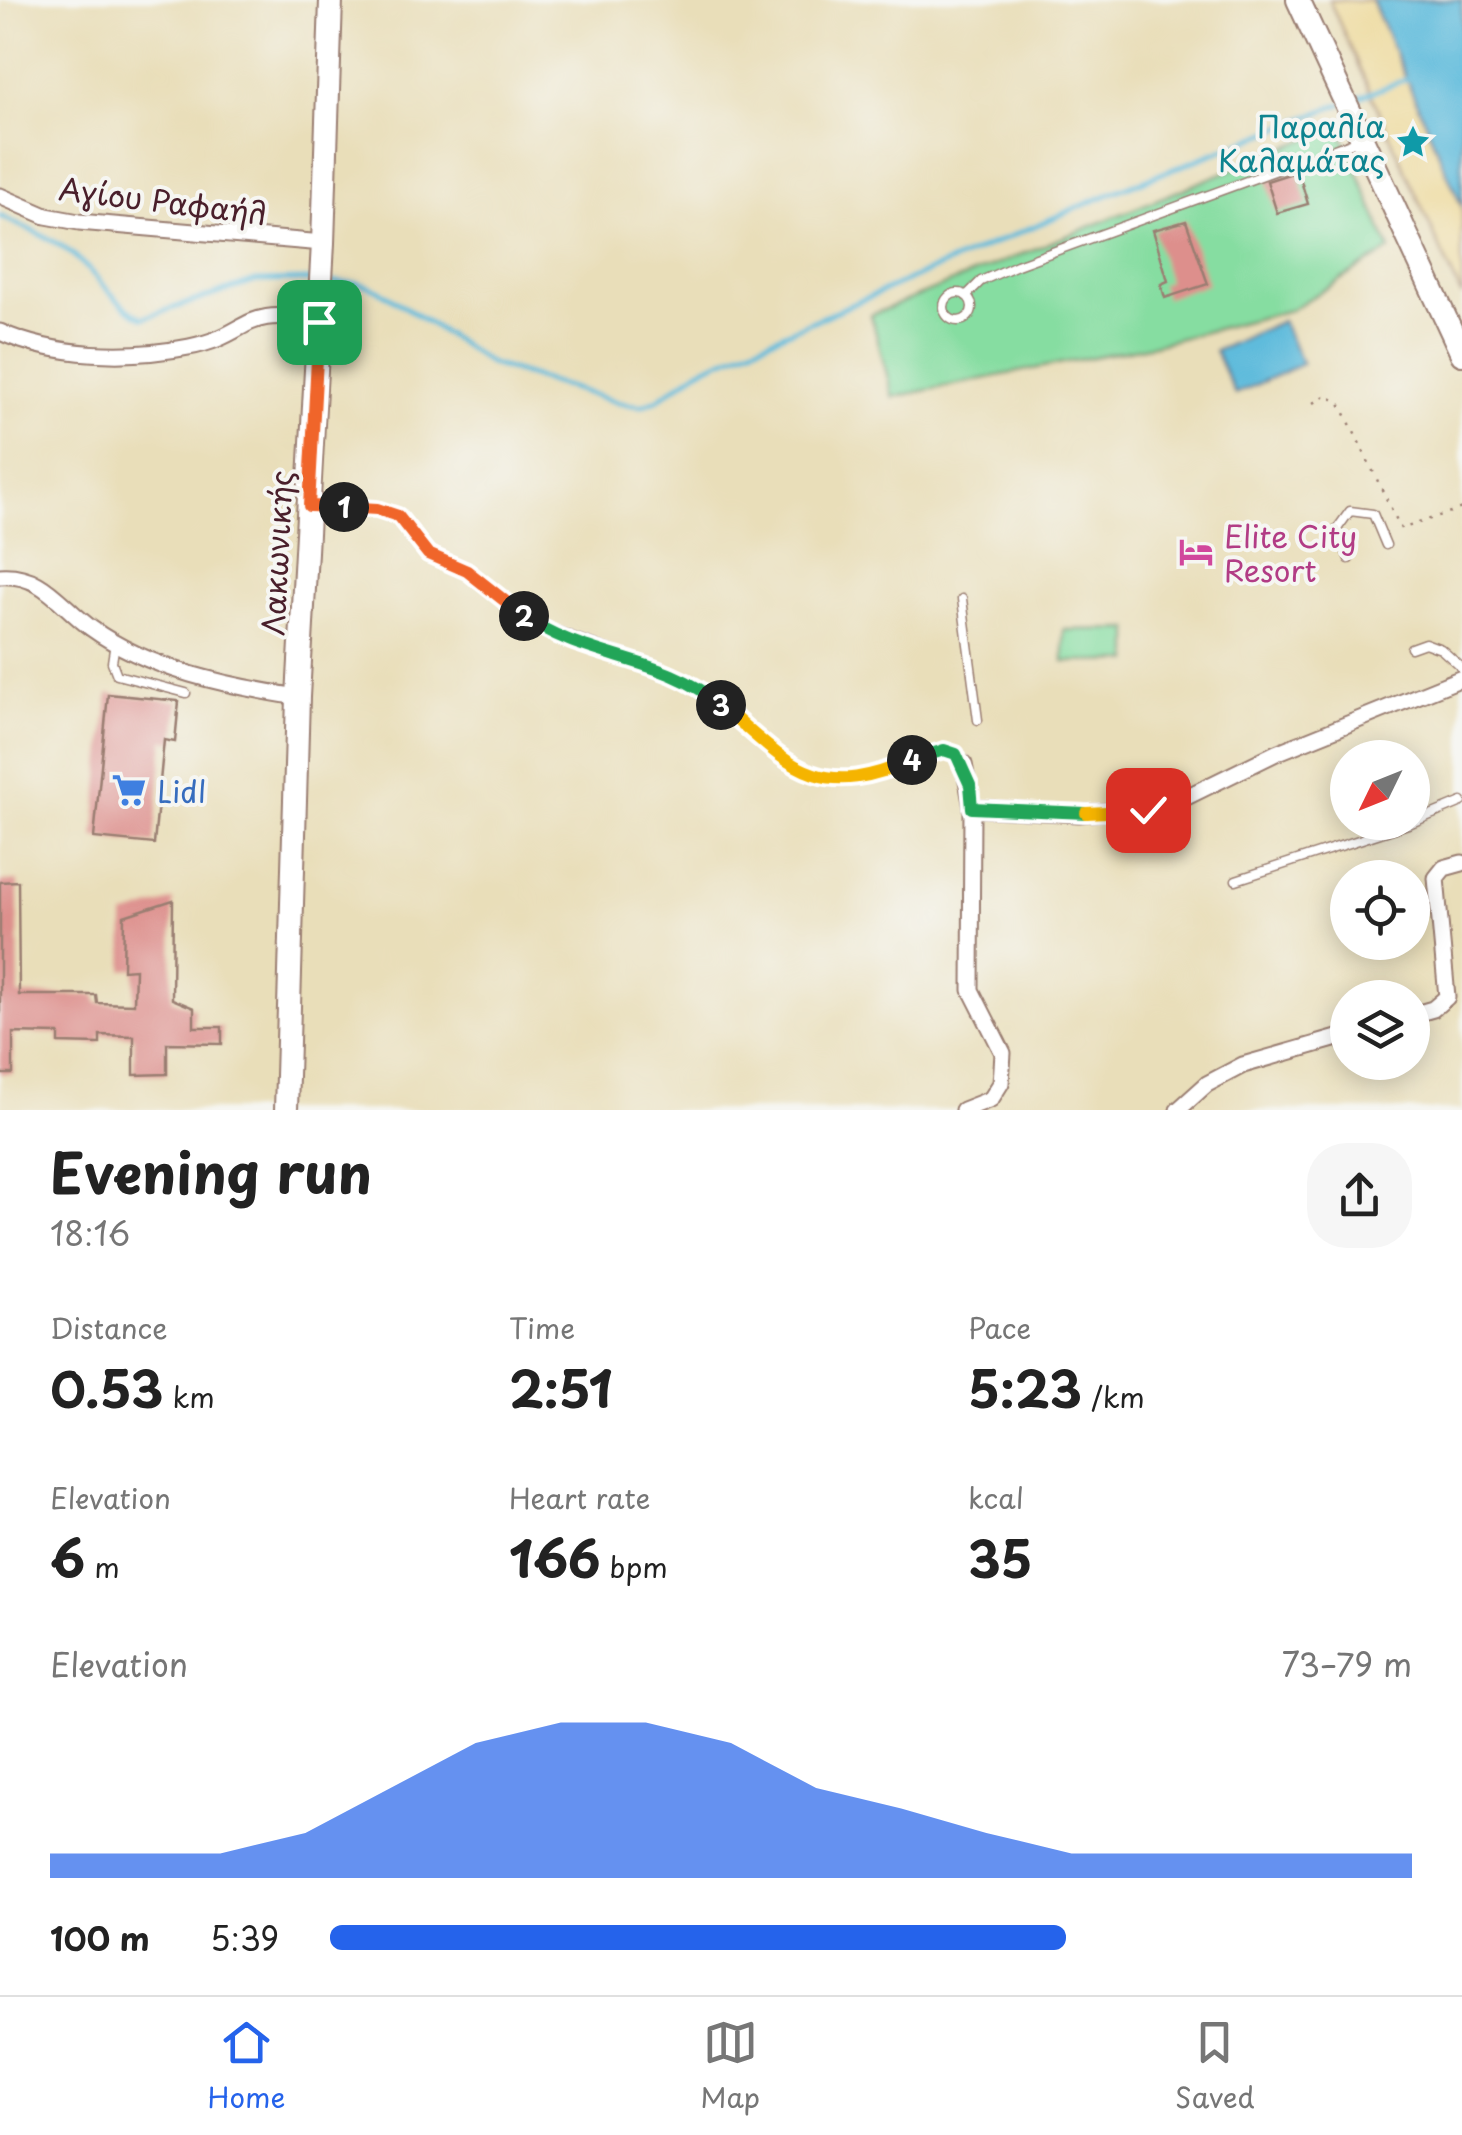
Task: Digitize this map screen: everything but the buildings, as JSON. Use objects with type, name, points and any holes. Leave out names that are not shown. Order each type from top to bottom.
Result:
[{"type":"main road","name":"Λακωνικής","points":[[286,1110],[298,697],[322,269],[330,0]]},
{"type":"main road","points":[[1298,0],[1462,354]]},
{"type":"street","name":"Αγίου Ραφαήλ","points":[[0,196],[46,216],[79,222],[323,243]]},
{"type":"street","points":[[0,332],[43,348],[97,352],[188,348],[255,316],[319,319]]},
{"type":"street","points":[[0,576],[27,578],[45,586],[74,614],[115,644],[224,683],[298,697]]},
{"type":"street","points":[[972,808],[1079,814],[1166,807],[1276,753],[1462,678]]},
{"type":"street","points":[[964,764],[972,808],[972,990],[999,1037],[1003,1068],[991,1100],[964,1110]]},
{"type":"street","points":[[1430,1009],[1447,997],[1436,878],[1444,868],[1462,863]]},
{"type":"street","points":[[1178,1110],[1207,1084],[1242,1065],[1330,1040]]},
{"type":"lane","points":[[966,296],[981,281],[1017,265],[1359,132]]},
{"type":"lane","points":[[309,506],[377,509],[398,516],[428,554],[467,571],[534,623],[687,680],[806,772],[846,781],[944,750],[964,764]]},
{"type":"lane","points":[[1349,559],[1337,529],[1350,511],[1372,514],[1386,544]]},
{"type":"lane","points":[[962,599],[978,720]]},
{"type":"lane","points":[[1411,648],[1426,643],[1441,649],[1462,668]]},
{"type":"lane","points":[[115,644],[112,662],[117,675],[186,693]]},
{"type":"lane","points":[[1236,880],[1411,824],[1462,802]]},
{"type":"path","points":[[1314,403],[1326,395],[1340,404],[1401,529],[1462,508]]},
{"type":"green space","points":[[1339,126],[1390,250],[1290,310],[1153,345],[893,397],[871,315]]},
{"type":"green space","points":[[1130,629],[1130,661],[1064,662],[1064,630]]},
{"type":"sand","name":"Παραλία Καλαμάτας","points":[[1329,0],[1372,0],[1462,207],[1462,297]]},
{"type":"water","points":[[1372,0],[1462,0],[1462,207]]},
{"type":"water","points":[[1282,321],[1302,364],[1235,394],[1215,351]]},
{"type":"waterway","points":[[1352,100],[1406,79]]},
{"type":"waterway","points":[[326,282],[359,283],[379,290],[491,364],[641,406],[657,400],[701,369],[1114,192],[1341,104]]},
{"type":"waterway","points":[[0,216],[64,248],[122,304],[143,318],[256,281],[315,280]]},
{"type":"place","name":"Παραλία Καλαμάτας","points":[[1413,142]]},
{"type":"place","name":"Elite City Resort","points":[[1196,552]]},
{"type":"place","name":"Lidl","points":[[129,790]]},
{"type":"route","points":[[319,322],[309,506],[377,509],[398,516],[428,554],[480,579],[534,623],[676,674],[806,772],[846,781],[883,773],[932,751],[944,750],[956,754],[964,764],[972,808],[1079,814],[1148,810]]}]
